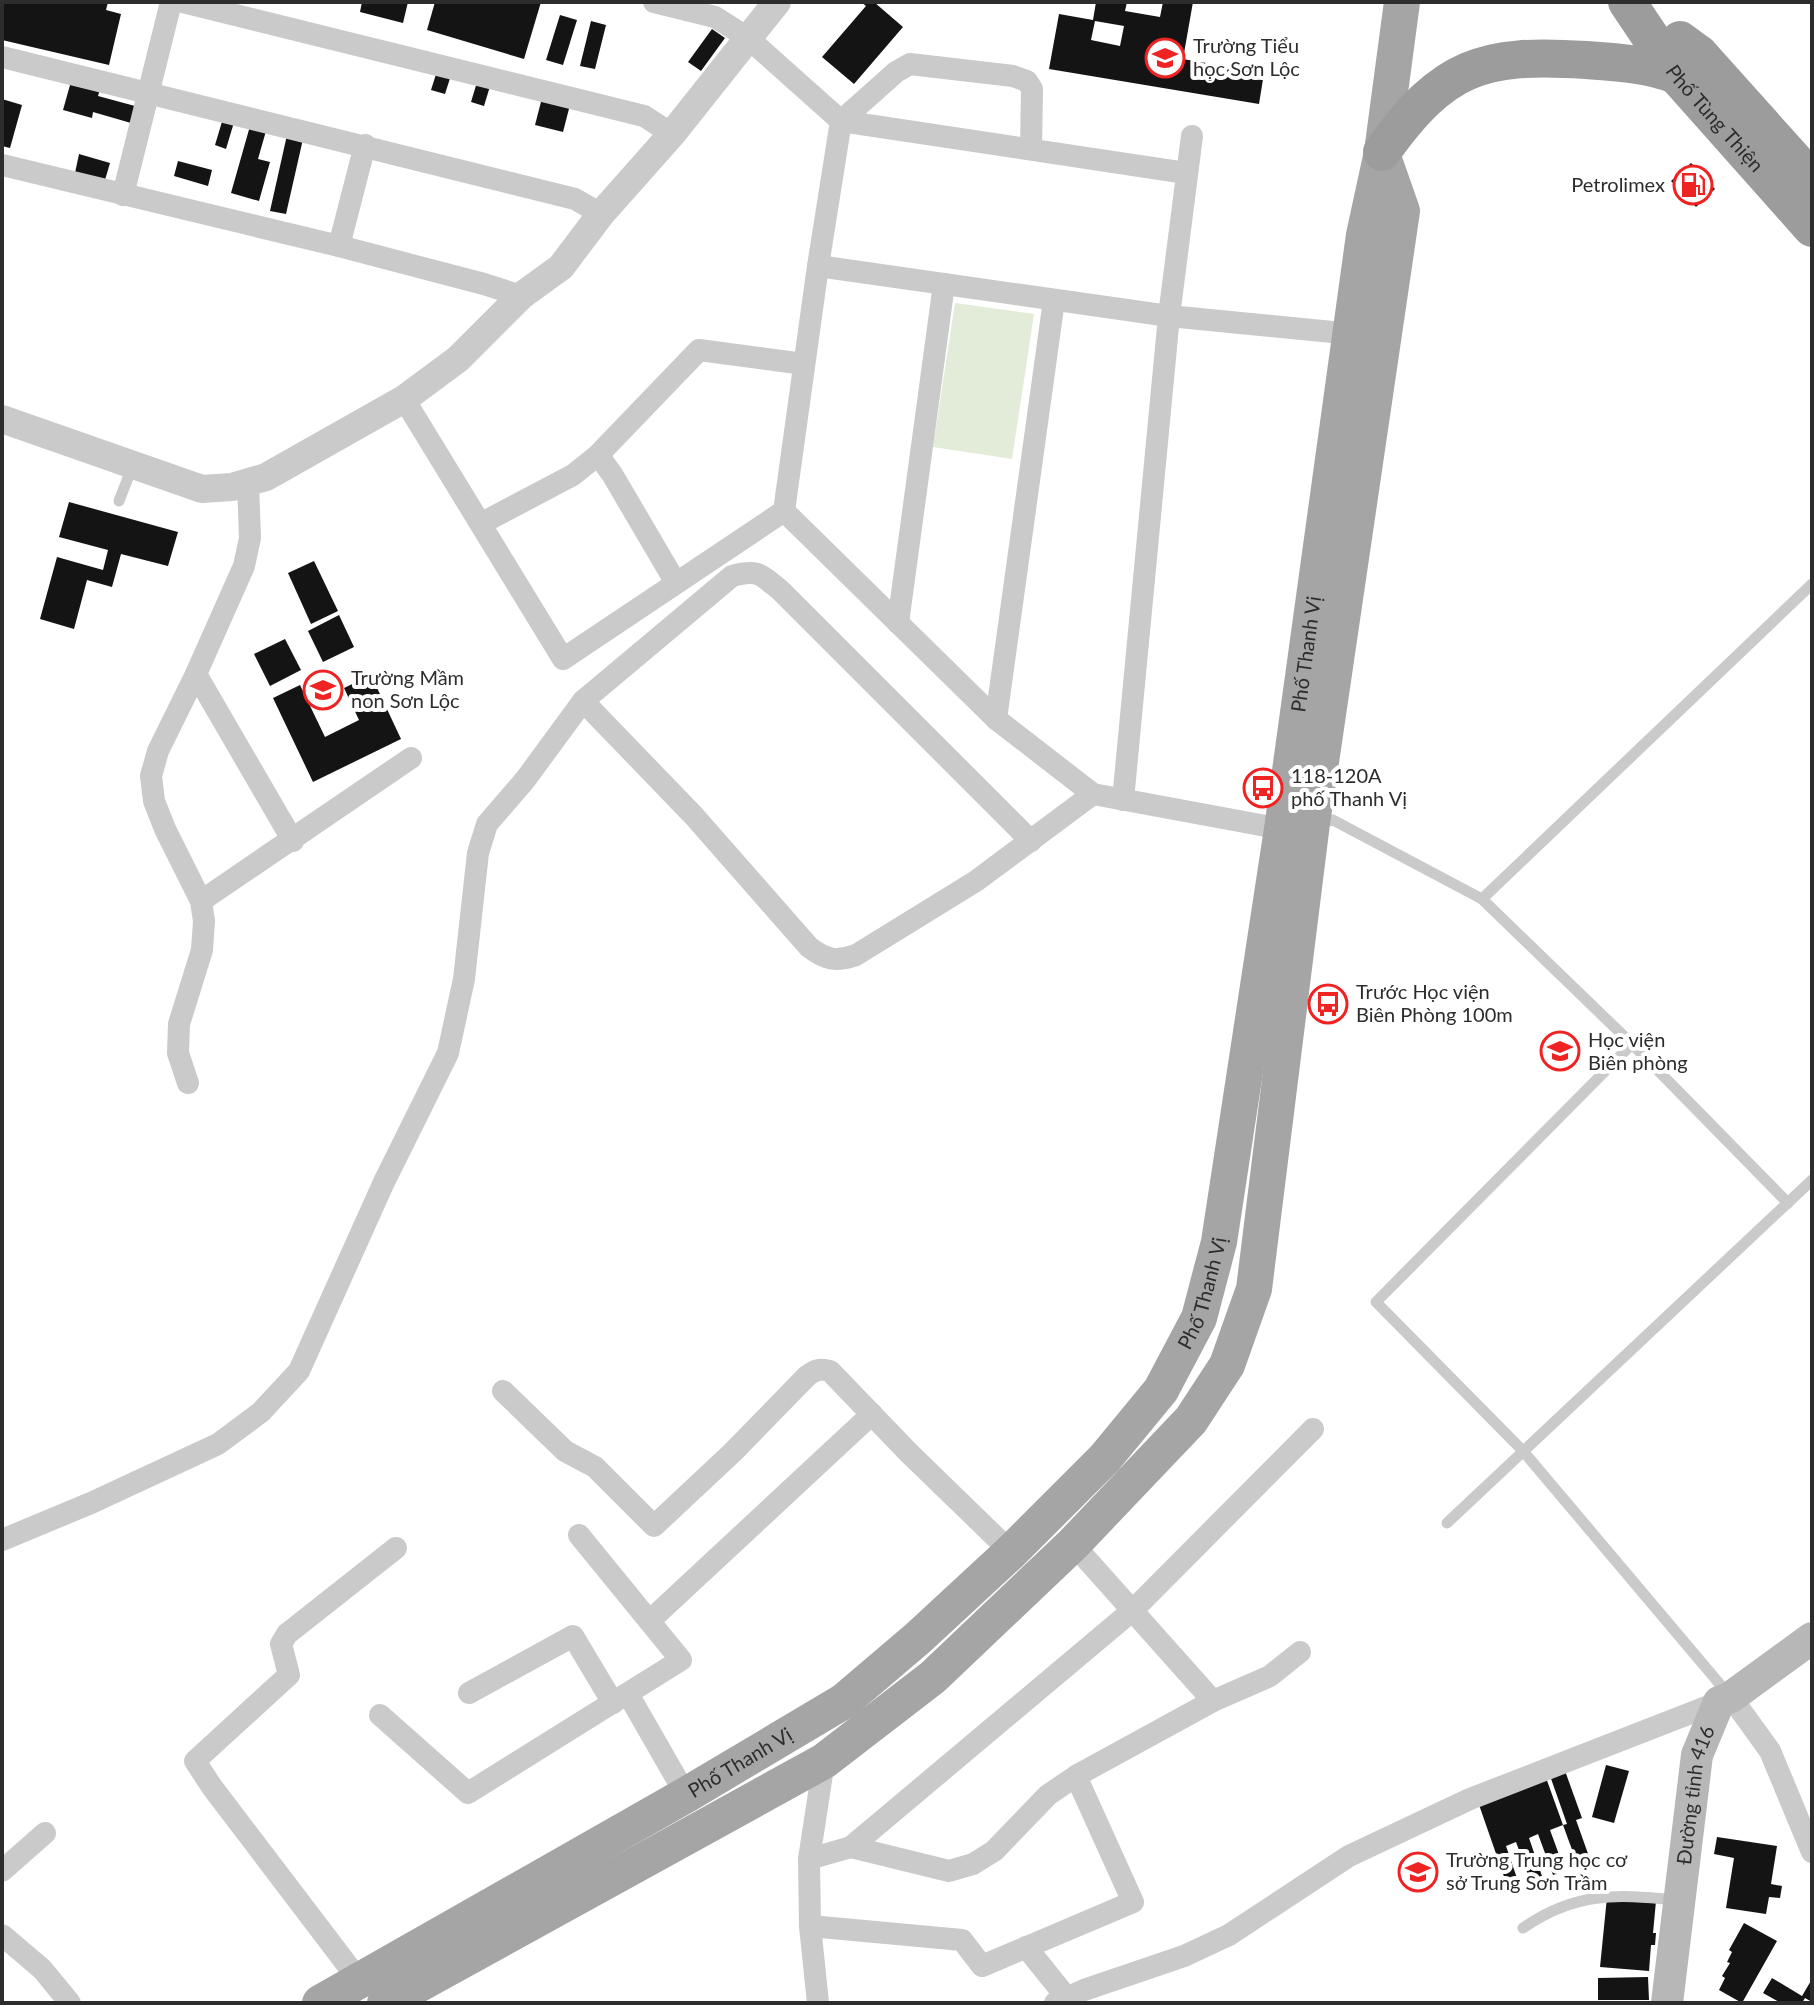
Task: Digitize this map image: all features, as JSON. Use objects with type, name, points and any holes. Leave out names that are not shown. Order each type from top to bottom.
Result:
[{"type":"highway","name":"Phố Tùng Thiện","points":[[1628,2],[1688,65],[1812,180]]},
{"type":"highway","points":[[1382,152],[1407,117],[1439,88],[1471,68],[1499,60],[1536,57],[1607,61],[1666,71],[1688,65]]},
{"type":"highway","name":"Phố Tùng Thiện","points":[[1688,65],[1812,228]]},
{"type":"main road","name":"Phố Thanh Vị","points":[[320,2003],[686,1795],[844,1701],[1011,1552],[1105,1458],[1161,1390],[1199,1318],[1219,1242],[1297,826],[1368,335],[1364,235],[1382,152],[1402,2]]},
{"type":"main road","name":"Phố Thanh Vị","points":[[385,2003],[824,1761],[933,1677],[1073,1544],[1191,1420],[1227,1365],[1254,1289],[1297,826]]},
{"type":"main road","points":[[1725,1700],[1812,1638]]},
{"type":"main road","name":"Đường tỉnh 416","points":[[1667,2003],[1697,1755],[1725,1700]]},
{"type":"street","points":[[123,195],[171,2]]},
{"type":"street","points":[[183,2],[644,116],[672,134]]},
{"type":"street","points":[[654,2],[715,17],[748,38],[841,121],[1186,173]]},
{"type":"street","points":[[2,419],[202,489],[232,487],[266,477],[404,399],[458,359],[521,296],[561,267],[601,214],[672,134],[777,2]]},
{"type":"street","points":[[2,57],[575,199],[601,214]]},
{"type":"street","points":[[404,399],[563,659],[784,511],[841,121],[896,72],[910,64],[1013,76],[1027,81],[1032,89],[1031,148]]},
{"type":"street","points":[[1123,800],[1169,316],[1192,136]]},
{"type":"street","points":[[339,246],[365,145]]},
{"type":"street","points":[[2,165],[339,246],[521,296]]},
{"type":"street","points":[[818,266],[1169,316],[1368,335]]},
{"type":"street","points":[[898,623],[944,284]]},
{"type":"street","points":[[996,719],[1054,300]]},
{"type":"street","points":[[482,523],[573,475],[598,455],[699,350],[804,364]]},
{"type":"street","points":[[598,455],[676,583]]},
{"type":"street","points":[[188,1083],[178,1053],[179,1024],[202,950],[204,921],[201,901],[154,801],[151,776],[158,751],[244,566],[250,538],[248,483]]},
{"type":"street","points":[[784,511],[996,719],[1093,794],[1297,826]]},
{"type":"street","points":[[2,1540],[218,1444],[261,1412],[299,1371],[384,1182],[448,1053],[464,979],[478,853],[487,824],[525,780],[583,701],[732,576],[751,571],[780,590],[1031,841]]},
{"type":"street","points":[[196,674],[293,841]]},
{"type":"street","points":[[583,701],[694,816],[809,947],[822,957],[839,961],[856,955],[939,905],[1093,794]]},
{"type":"street","points":[[201,901],[411,758]]},
{"type":"street","points":[[503,1391],[565,1451],[595,1467],[654,1526],[733,1452],[807,1376],[816,1370],[830,1371],[1011,1552]]},
{"type":"street","points":[[657,1614],[872,1414]]},
{"type":"street","points":[[809,1859],[851,1847],[1133,1610],[1313,1429]]},
{"type":"street","points":[[380,1715],[468,1793],[681,1660],[579,1535]]},
{"type":"street","points":[[1073,1544],[1213,1701]]},
{"type":"street","points":[[358,1979],[195,1761],[289,1675],[281,1644],[287,1634],[396,1548]]},
{"type":"street","points":[[469,1693],[573,1636],[621,1699],[686,1795]]},
{"type":"street","points":[[851,1847],[949,1871],[973,1864],[994,1851],[1048,1795],[1076,1776],[1213,1701],[1270,1676],[1300,1652]]},
{"type":"street","points":[[1026,1947],[1061,2000],[1184,1956],[1229,1935],[1349,1856],[1470,1799],[1725,1700],[1770,1751],[1812,1852]]},
{"type":"street","points":[[818,2003],[810,1926],[809,1859],[824,1761]]},
{"type":"street","points":[[810,1926],[962,1940],[982,1966],[1133,1902],[1076,1776]]},
{"type":"street","points":[[2,1871],[45,1833]]},
{"type":"street","points":[[2,1935],[42,1969],[70,2003]]},
{"type":"lane","points":[[119,501],[133,465]]},
{"type":"lane","points":[[1482,899],[1812,584]]},
{"type":"lane","points":[[1297,826],[1333,820],[1482,899],[1632,1044],[1788,1203]]},
{"type":"lane","points":[[1632,1044],[1376,1302],[1523,1451],[1725,1700]]},
{"type":"lane","points":[[1447,1523],[1812,1180]]},
{"type":"lane","points":[[1523,1928],[1542,1915],[1578,1900],[1602,1896],[1680,1900]]},
{"type":"green space","points":[[955,303],[1034,314],[1012,459],[933,447]]},
{"type":"building","points":[[4,2],[108,2],[106,10],[121,14],[109,65],[2,40]]},
{"type":"building","points":[[362,2],[408,2],[403,23],[360,12]]},
{"type":"building","points":[[435,2],[541,2],[524,59],[427,30]]},
{"type":"building","points":[[861,2],[874,2],[903,27],[854,84],[822,57],[866,6]]},
{"type":"building","points":[[1096,2],[1127,2],[1125,11],[1160,17],[1163,2],[1193,2],[1183,59],[1264,73],[1259,104],[1049,69],[1059,14],[1093,20]],"holes":[[[1095,21],[1124,26],[1120,46],[1091,40]]]},
{"type":"building","points":[[560,15],[577,20],[563,65],[546,60]]},
{"type":"building","points":[[591,21],[606,25],[595,69],[580,66]]},
{"type":"building","points":[[712,29],[725,38],[701,71],[688,62]]},
{"type":"building","points":[[438,68],[452,72],[445,94],[431,90]]},
{"type":"building","points":[[72,78],[101,86],[98,96],[135,106],[131,123],[93,112],[92,118],[63,110]]},
{"type":"building","points":[[478,79],[491,83],[484,106],[471,102]]},
{"type":"building","points":[[543,94],[571,101],[563,132],[535,125]]},
{"type":"building","points":[[2,99],[22,105],[10,148],[2,146]]},
{"type":"building","points":[[224,115],[235,119],[226,149],[215,145]]},
{"type":"building","points":[[250,126],[266,131],[258,159],[270,162],[259,201],[231,193]]},
{"type":"building","points":[[287,135],[303,139],[286,214],[270,211]]},
{"type":"building","points":[[79,154],[110,163],[105,180],[75,173]]},
{"type":"building","points":[[178,161],[212,170],[208,186],[174,176]]},
{"type":"building","name":"Petrolimex","points":[[1691,163],[1715,189],[1696,207],[1671,181]]},
{"type":"building","points":[[69,502],[178,532],[168,566],[121,554],[112,587],[87,580],[74,629],[40,619],[57,557],[103,570],[108,550],[59,537]]},
{"type":"building","points":[[314,561],[338,611],[311,624],[288,573]]},
{"type":"building","points":[[339,615],[354,647],[323,662],[308,631]]},
{"type":"building","points":[[285,639],[301,670],[270,686],[254,654]]},
{"type":"building","points":[[371,675],[401,739],[313,782],[273,698],[300,685],[325,737],[359,720],[344,688]]},
{"type":"building","points":[[1606,1765],[1629,1771],[1614,1823],[1592,1817]]},
{"type":"building","points":[[1564,1768],[1582,1818],[1576,1820],[1591,1862],[1578,1866],[1549,1773]]},
{"type":"building","points":[[1545,1775],[1563,1825],[1550,1830],[1565,1871],[1553,1875],[1538,1834],[1529,1838],[1543,1879],[1531,1883],[1516,1842],[1506,1846],[1520,1887],[1509,1891],[1477,1799]]},
{"type":"building","points":[[1717,1837],[1777,1846],[1771,1884],[1782,1886],[1780,1898],[1769,1897],[1766,1914],[1726,1908],[1734,1858],[1714,1854]]},
{"type":"building","points":[[1607,1897],[1656,1901],[1655,1945],[1651,1945],[1649,1971],[1600,1967]]},
{"type":"building","points":[[1744,1923],[1777,1941],[1742,2003],[1719,1990],[1725,1978],[1722,1976],[1730,1963],[1727,1962],[1732,1952],[1729,1950]]},
{"type":"building","points":[[1648,1977],[1649,2000],[1598,2000],[1598,1978]]},
{"type":"building","points":[[1772,1978],[1802,1996],[1812,1979],[1812,2002],[1805,1998],[1802,2003],[1781,2003],[1763,1993]]},
{"type":"place","name":"Trường Tiểu học Sơn Lộc","points":[[1165,58]]},
{"type":"place","name":"Petrolimex","points":[[1693,185]]},
{"type":"place","name":"Trường Mầm non Sơn Lộc","points":[[323,690]]},
{"type":"place","name":"118-120A phố Thanh Vị","points":[[1263,788]]},
{"type":"place","name":"Trước Học viện Biên Phòng 100m","points":[[1328,1004]]},
{"type":"place","name":"Học viện Biên phòng","points":[[1560,1051]]},
{"type":"place","name":"Trường Trung học cơ sở Trung Sơn Trầm","points":[[1418,1872]]}]
